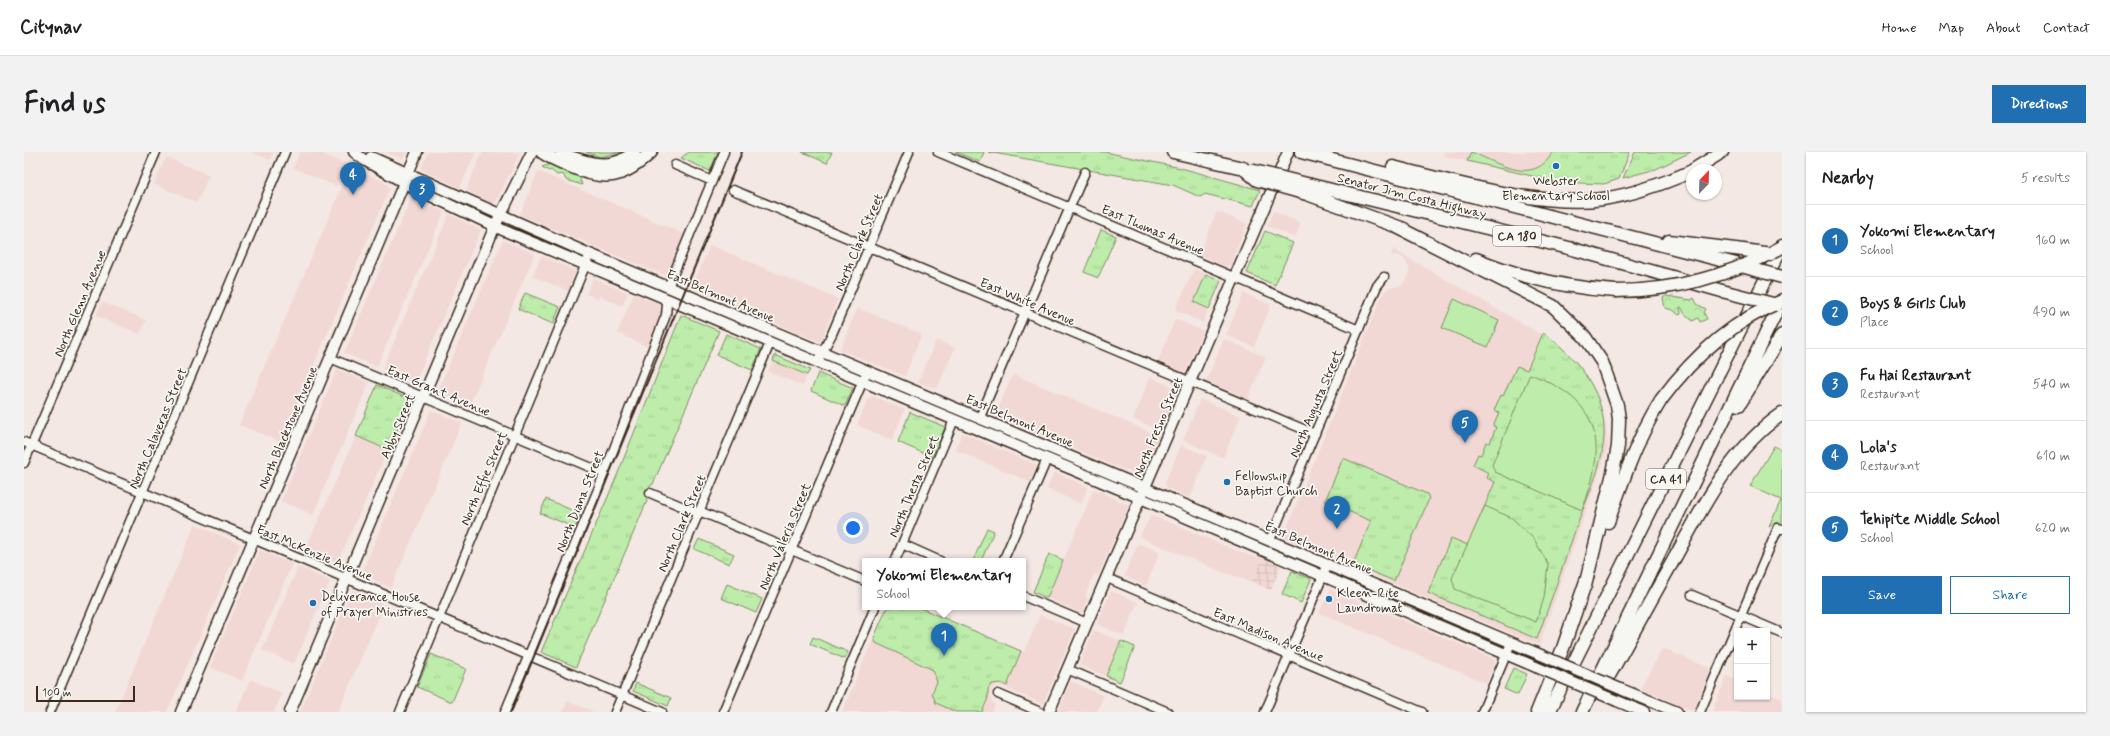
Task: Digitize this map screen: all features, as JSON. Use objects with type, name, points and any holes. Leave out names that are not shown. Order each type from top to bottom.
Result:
[{"type":"highway","points":[[542,152],[585,173],[606,176],[628,170],[651,152]]},
{"type":"highway","points":[[556,152],[585,163],[600,165],[620,162],[634,152]]},
{"type":"highway","points":[[576,152],[591,162],[600,165]]},
{"type":"highway","points":[[1173,152],[1243,168],[1257,180],[1309,190],[1522,276],[1561,286],[1616,291],[1663,288],[1708,278],[1746,265],[1782,246]]},
{"type":"highway","name":"Senator Jim Costa Highway","points":[[1301,152],[1782,276]]},
{"type":"highway","points":[[1703,164],[1722,152]]},
{"type":"highway","points":[[1323,158],[1357,158],[1487,189],[1563,200],[1602,199],[1666,182],[1686,173]]},
{"type":"highway","name":"Senator Jim Costa Highway","points":[[1309,190],[1569,248],[1722,291],[1782,306]]},
{"type":"highway","points":[[1397,226],[1553,306],[1582,333],[1602,362],[1617,405],[1619,419],[1618,446],[1610,486],[1585,586]]},
{"type":"highway","points":[[1619,234],[1782,255]]},
{"type":"highway","name":"CA 41","points":[[1549,712],[1782,246]]},
{"type":"highway","points":[[1537,712],[1563,648],[1634,452],[1646,425],[1661,400],[1683,372],[1714,342],[1752,316],[1782,300]]},
{"type":"highway","name":"CA 41","points":[[1582,712],[1782,300]]},
{"type":"highway","points":[[1705,460],[1782,335]]},
{"type":"highway","points":[[1589,712],[1715,486],[1742,451],[1757,435],[1782,414]]},
{"type":"main road","name":"East Belmont Avenue","points":[[354,152],[364,160],[500,215],[1677,712]]},
{"type":"main road","name":"North Blackstone Avenue","points":[[181,712],[417,152]]},
{"type":"main road","name":"Abby Street","points":[[290,712],[495,226],[532,152]]},
{"type":"main road","name":"North Fresno Street","points":[[1049,712],[1288,152]]},
{"type":"main road","name":"East Belmont Avenue","points":[[406,177],[495,226],[1644,712]]},
{"type":"main road","points":[[633,285],[642,282],[664,291],[668,287]]},
{"type":"street","name":"North Glenn Avenue","points":[[24,463],[28,444],[156,152]]},
{"type":"street","name":"North Calaveras Street","points":[[50,712],[285,152]]},
{"type":"street","points":[[668,287],[724,152]]},
{"type":"street","name":"North Clark Street","points":[[817,362],[823,352],[870,247],[909,152]]},
{"type":"street","name":"East Thomas Avenue","points":[[938,152],[1359,330]]},
{"type":"street","points":[[675,165],[712,181]]},
{"type":"street","points":[[980,417],[1085,172]]},
{"type":"street","name":"East White Avenue","points":[[733,190],[1314,434]]},
{"type":"street","name":"North Effie Street","points":[[400,712],[590,254]]},
{"type":"street","name":"North Augusta Street","points":[[1270,540],[1377,286],[1384,277]]},
{"type":"street","name":"North Diana Street","points":[[505,712],[604,473],[666,315],[667,304],[663,298]]},
{"type":"street","name":"North Clark Street","points":[[615,712],[770,343]]},
{"type":"street","name":"East Grant Avenue","points":[[330,358],[604,473]]},
{"type":"street","name":"North Valeria Street","points":[[723,712],[867,371]]},
{"type":"street","name":"North Thesta Street","points":[[896,558],[954,420]]},
{"type":"street","name":"East McKenzie Avenue","points":[[28,444],[143,491],[662,712]]},
{"type":"street","points":[[1004,558],[1047,459]]},
{"type":"street","points":[[650,493],[862,580]]},
{"type":"street","points":[[1700,712],[1780,528]]},
{"type":"street","points":[[902,544],[933,558]]},
{"type":"street","points":[[1266,712],[1328,564]]},
{"type":"street","name":"East Madison Avenue","points":[[1107,578],[1422,712]]},
{"type":"street","points":[[1692,595],[1782,633]]},
{"type":"street","points":[[1026,597],[1087,623]]},
{"type":"street","points":[[831,712],[874,610]]},
{"type":"street","points":[[1482,712],[1511,643]]},
{"type":"street","points":[[1067,669],[1168,712]]},
{"type":"street","points":[[998,694],[1040,712]]},
{"type":"shaded area","points":[[251,152],[274,152],[270,160]]},
{"type":"shaded area","points":[[300,152],[318,152],[346,164],[336,186],[293,168]]},
{"type":"shaded area","points":[[385,152],[406,152],[403,159]]},
{"type":"shaded area","points":[[428,152],[476,152],[460,188],[421,169]]},
{"type":"shaded area","points":[[482,152],[520,153],[496,202],[492,203],[466,190]]},
{"type":"shaded area","name":"Webster Elementary School","points":[[1445,152],[1630,152],[1619,179],[1604,184],[1558,182],[1443,156]]},
{"type":"shaded area","points":[[166,157],[209,175],[197,203],[154,184]]},
{"type":"shaded area","points":[[351,166],[384,182],[388,185],[389,190],[281,442],[239,425]]},
{"type":"shaded area","points":[[538,171],[684,234],[666,276],[520,215]]},
{"type":"shaded area","points":[[412,196],[444,212],[377,367],[344,353]]},
{"type":"shaded area","points":[[1217,211],[1247,224],[1230,265],[1227,267],[1199,255]]},
{"type":"shaded area","points":[[1273,211],[1301,223],[1295,238],[1267,226]]},
{"type":"shaded area","points":[[449,214],[481,230],[415,383],[382,369]]},
{"type":"shaded area","points":[[503,240],[535,254],[469,406],[437,392]]},
{"type":"shaded area","points":[[710,245],[838,299],[820,342],[692,288]]},
{"type":"shaded area","points":[[1393,249],[1549,339],[1577,362],[1586,374],[1599,397],[1606,425],[1608,448],[1539,645],[1285,538],[1284,535],[1382,295],[1387,289],[1402,285],[1409,274],[1409,267],[1404,259],[1400,256],[1391,255]]},
{"type":"shaded area","points":[[541,256],[576,271],[568,291],[532,276]]},
{"type":"shaded area","points":[[1194,269],[1206,274],[1194,302],[1209,309],[1203,323],[1175,310]]},
{"type":"shaded area","points":[[593,278],[628,293],[622,306],[599,296],[598,299],[586,294]]},
{"type":"shaded area","points":[[1244,293],[1271,305],[1254,347],[1226,335]]},
{"type":"shaded area","points":[[634,294],[659,304],[662,312],[648,347],[617,333]]},
{"type":"shaded area","points":[[102,302],[146,320],[140,334],[96,316]]},
{"type":"shaded area","points":[[857,308],[922,334],[905,376],[840,350]]},
{"type":"shaded area","points":[[1175,319],[1203,331],[1185,373],[1158,361]]},
{"type":"shaded area","points":[[1224,339],[1266,357],[1248,399],[1206,381]]},
{"type":"shaded area","points":[[936,340],[955,348],[937,389],[918,382]]},
{"type":"shaded area","points":[[773,361],[807,375],[803,386],[768,372]]},
{"type":"shaded area","points":[[337,369],[369,383],[313,515],[281,501]]},
{"type":"shaded area","points":[[1013,374],[1159,436],[1141,477],[997,416],[996,413]]},
{"type":"shaded area","points":[[1150,377],[1178,389],[1161,431],[1133,419]]},
{"type":"shaded area","points":[[872,396],[905,410],[892,440],[857,425],[869,398]]},
{"type":"shaded area","points":[[1200,399],[1241,416],[1223,458],[1183,440]]},
{"type":"shaded area","points":[[431,410],[462,423],[391,588],[361,574]]},
{"type":"shaded area","points":[[962,433],[1037,465],[1030,482],[955,450]]},
{"type":"shaded area","points":[[356,436],[388,450],[337,564],[305,550]]},
{"type":"shaded area","points":[[1181,445],[1207,456],[1190,498],[1167,488],[1165,483]]},
{"type":"shaded area","points":[[1054,472],[1088,487],[1081,504],[1047,489]]},
{"type":"shaded area","points":[[1094,489],[1129,505],[1098,575],[1094,574],[1085,596],[1088,598],[1082,613],[1047,598]]},
{"type":"shaded area","points":[[1151,515],[1250,556],[1263,558],[1252,582],[1225,573],[1139,537]]},
{"type":"shaded area","points":[[195,524],[240,544],[167,712],[115,712]]},
{"type":"shaded area","points":[[1138,543],[1160,552],[1146,586],[1124,576]]},
{"type":"shaded area","points":[[260,550],[292,564],[242,681],[210,667]]},
{"type":"shaded area","points":[[1263,558],[1281,566],[1271,590],[1252,582]]},
{"type":"shaded area","points":[[298,567],[330,581],[294,664],[262,650]]},
{"type":"shaded area","points":[[1330,589],[1494,659],[1495,663],[1486,683],[1319,613]]},
{"type":"shaded area","points":[[352,590],[384,604],[381,612],[338,712],[300,712]]},
{"type":"shaded area","points":[[1111,591],[1138,602],[1124,636],[1097,624]]},
{"type":"shaded area","points":[[886,610],[925,610],[1024,652],[1040,615],[1075,629],[1043,704],[998,685],[992,689],[990,694],[992,702],[995,704],[992,712],[842,712]]},
{"type":"shaded area","points":[[1094,630],[1121,641],[1106,676],[1079,665]]},
{"type":"shaded area","points":[[1663,648],[1711,669],[1693,711],[1640,688]]},
{"type":"shaded area","points":[[1727,676],[1734,679],[1734,700],[1770,700],[1770,693],[1782,699],[1782,712],[1712,712]]},
{"type":"shaded area","points":[[250,679],[282,693],[274,712],[236,712]]},
{"type":"shaded area","points":[[1071,681],[1104,696],[1097,712],[1058,712]]},
{"type":"shaded area","points":[[568,701],[594,712],[563,712]]},
{"type":"green space","points":[[586,152],[622,152],[600,157]]},
{"type":"green space","points":[[689,152],[718,152],[710,171],[681,158]]},
{"type":"green space","points":[[802,152],[832,152],[827,163]]},
{"type":"green space","points":[[955,152],[984,152],[980,162]]},
{"type":"green space","points":[[988,152],[1105,152],[1181,168],[1260,190],[1253,206],[1205,194],[1200,197],[1173,185]]},
{"type":"green space","name":"Webster Elementary School","points":[[1471,152],[1504,166],[1526,170],[1536,168],[1545,162],[1553,152],[1630,152],[1619,179],[1604,184],[1558,182],[1467,161]]},
{"type":"green space","points":[[1635,152],[1691,152],[1656,169],[1623,178]]},
{"type":"green space","points":[[551,164],[579,176],[582,185],[566,180],[563,174],[557,175],[551,170],[549,171],[542,167]]},
{"type":"green space","points":[[1101,230],[1116,236],[1098,278],[1084,272]]},
{"type":"green space","points":[[1265,231],[1293,243],[1275,285],[1247,273]]},
{"type":"green space","points":[[1206,274],[1221,281],[1209,309],[1194,302]]},
{"type":"green space","points":[[525,293],[560,307],[553,324],[518,309]]},
{"type":"green space","points":[[1666,296],[1691,300],[1694,298],[1697,304],[1706,309],[1704,313],[1707,319],[1700,322],[1698,318],[1693,321],[1680,307],[1681,314],[1679,315],[1673,310],[1665,308],[1663,298]]},
{"type":"green space","points":[[1454,299],[1499,320],[1488,347],[1442,328]]},
{"type":"green space","points":[[681,315],[719,331],[653,484],[645,490],[647,501],[576,667],[541,652],[616,478]]},
{"type":"green space","points":[[1543,333],[1565,351],[1585,374],[1598,400],[1602,414],[1604,441],[1596,477],[1578,522],[1537,639],[1428,593],[1451,538],[1468,545],[1495,482],[1487,478],[1489,473],[1473,465],[1478,454],[1481,455],[1486,442],[1490,443],[1496,427],[1493,426],[1499,412],[1494,410],[1501,395],[1503,396],[1517,366],[1527,370]]},
{"type":"green space","points":[[726,334],[761,349],[752,370],[717,355]]},
{"type":"green space","points":[[775,355],[810,370],[807,375],[773,361]]},
{"type":"green space","points":[[818,373],[853,388],[845,406],[811,391]]},
{"type":"green space","points":[[1530,374],[1554,385],[1572,397],[1585,411],[1593,427],[1596,445],[1595,465],[1582,510],[1495,472],[1492,465]]},
{"type":"green space","points":[[377,385],[409,399],[410,403],[388,450],[356,436]]},
{"type":"green space","points":[[910,412],[945,427],[932,457],[898,442]]},
{"type":"green space","points":[[1774,446],[1782,450],[1782,523],[1775,523],[1769,527],[1781,500],[1750,486]]},
{"type":"green space","points":[[1343,458],[1427,494],[1429,499],[1394,581],[1353,564],[1371,521],[1325,501]]},
{"type":"green space","points":[[546,499],[581,514],[575,528],[540,513]]},
{"type":"green space","points":[[1485,506],[1512,518],[1534,539],[1548,564],[1544,598],[1536,622],[1455,589],[1452,578]]},
{"type":"green space","points":[[987,528],[994,531],[982,558],[974,558]]},
{"type":"green space","points":[[699,539],[734,554],[729,564],[694,549]]},
{"type":"green space","points":[[1049,554],[1063,560],[1047,598],[1033,592]]},
{"type":"green space","points":[[1292,571],[1311,579],[1301,603],[1282,594]]},
{"type":"green space","points":[[727,584],[762,599],[756,613],[721,598]]},
{"type":"green space","points":[[886,610],[925,610],[1021,651],[1007,686],[1001,683],[992,684],[988,688],[988,698],[982,712],[956,712],[936,703],[932,693],[937,682],[933,670],[876,643],[874,638]]},
{"type":"green space","points":[[813,637],[848,652],[845,659],[810,644]]},
{"type":"green space","points":[[1121,641],[1135,647],[1120,682],[1106,676]]},
{"type":"green space","points":[[431,654],[466,669],[452,702],[417,687]]},
{"type":"green space","points":[[1513,668],[1527,674],[1518,695],[1504,689]]},
{"type":"green space","points":[[636,683],[671,698],[668,706],[633,691]]},
{"type":"railway","points":[[511,712],[742,152]]},
{"type":"place","name":"Webster Elementary School","points":[[1556,166]]},
{"type":"place","name":"Lola's","points":[[353,195]]},
{"type":"place","name":"Fu Hai Restaurant","points":[[422,209]]},
{"type":"place","name":"Tehipite Middle School","points":[[1465,443]]},
{"type":"place","name":"Fellowship Baptist Church","points":[[1227,482]]},
{"type":"place","name":"Boys & Girls Club","points":[[1337,529]]},
{"type":"place","name":"Kleen-Rite Laundromat","points":[[1329,599]]},
{"type":"place","name":"Deliverance House of Prayer Ministries","points":[[313,603]]},
{"type":"place","name":"Yokomi Elementary","points":[[944,656]]}]
